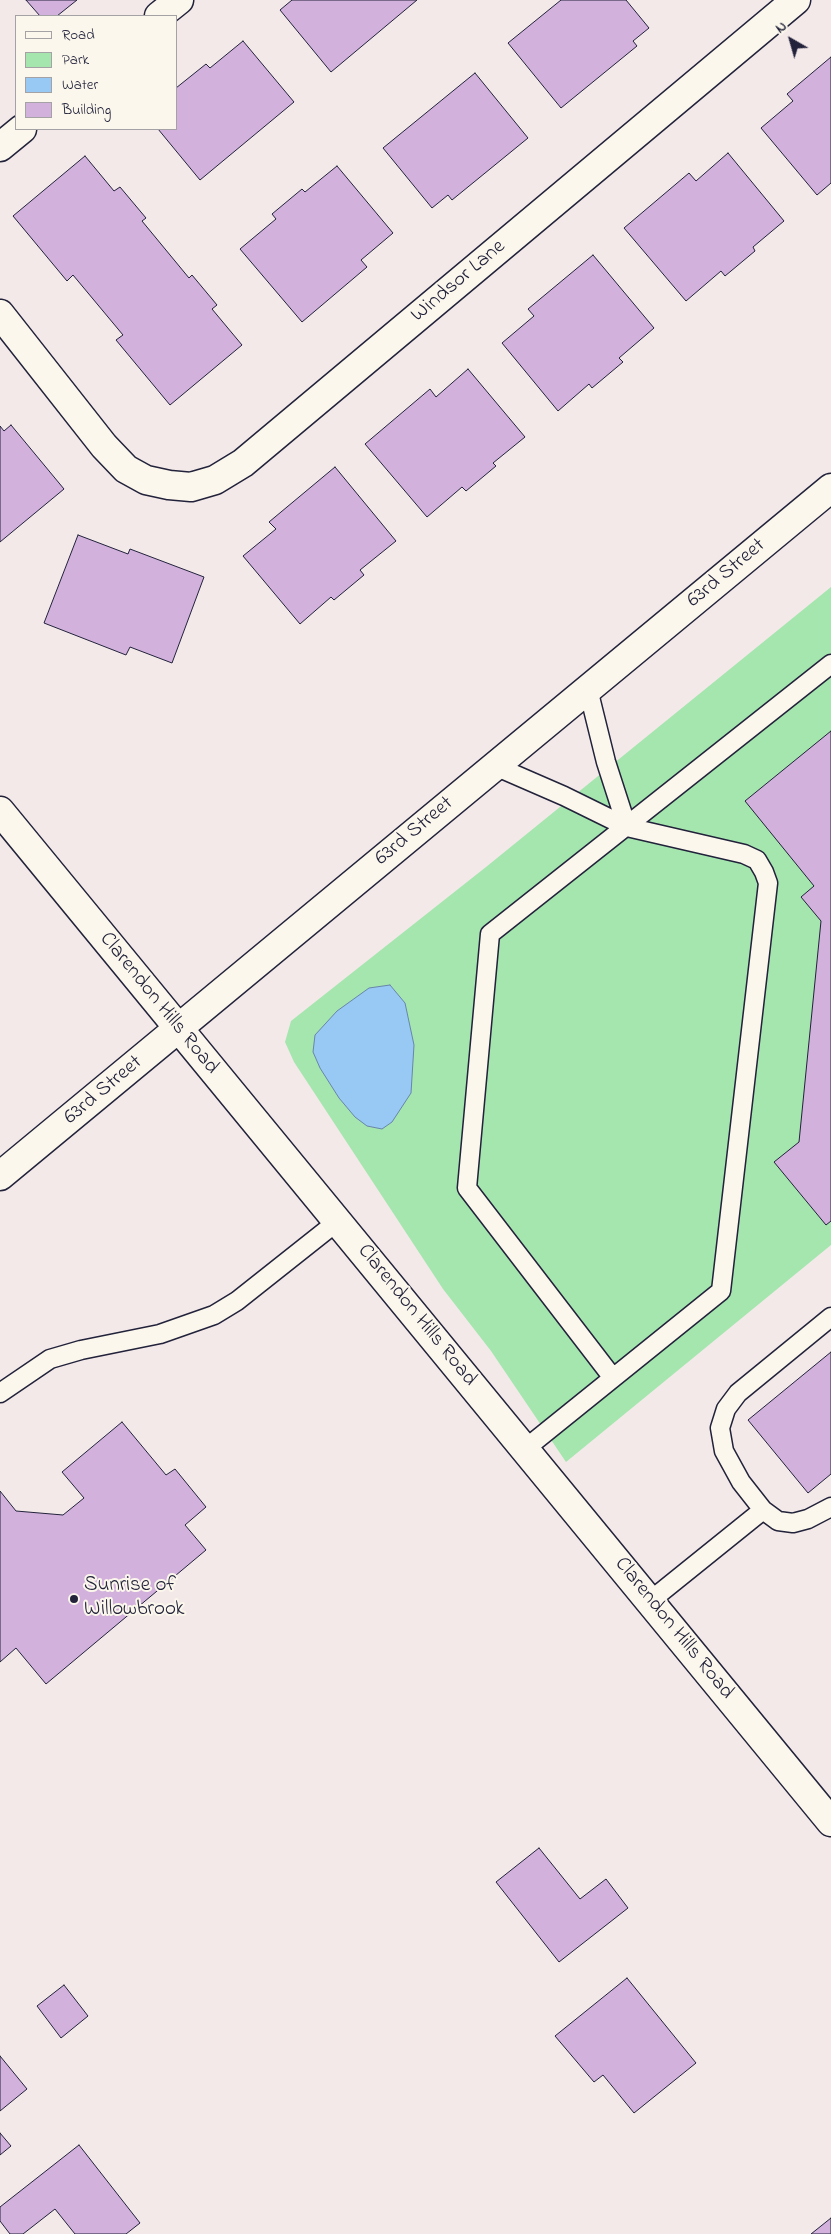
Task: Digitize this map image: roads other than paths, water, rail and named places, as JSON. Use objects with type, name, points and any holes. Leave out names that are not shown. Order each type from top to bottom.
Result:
[{"type":"street","points":[[160,15],[179,0]]},
{"type":"street","name":"Windsor Lane","points":[[0,314],[104,446],[126,469],[146,480],[169,485],[191,486],[215,480],[242,463],[796,0]]},
{"type":"street","points":[[0,147],[21,130]]},
{"type":"street","name":"63rd Street","points":[[0,1176],[831,488]]},
{"type":"street","name":"Clarendon Hills Road","points":[[0,811],[831,1822]]},
{"type":"lane","points":[[614,1378],[467,1188],[490,934],[831,664]]},
{"type":"lane","points":[[588,689],[606,762],[626,827]]},
{"type":"lane","points":[[495,766],[564,796],[626,827],[744,854],[757,860],[768,883],[721,1291],[525,1449]]},
{"type":"lane","points":[[0,1393],[50,1359],[81,1350],[160,1334],[214,1315],[237,1301],[338,1222]]},
{"type":"lane","points":[[831,1317],[738,1393],[726,1409],[720,1428],[724,1451],[741,1482],[764,1510],[778,1521],[793,1523],[808,1519],[831,1506]]},
{"type":"lane","points":[[650,1601],[764,1510]]},
{"type":"water","points":[[390,985],[405,1003],[414,1045],[411,1093],[392,1122],[382,1129],[367,1126],[355,1117],[339,1098],[320,1068],[313,1052],[315,1035],[337,1011],[369,988]]},
{"type":"place","name":"Sunrise of Willowbrook","points":[[74,1599]]}]
